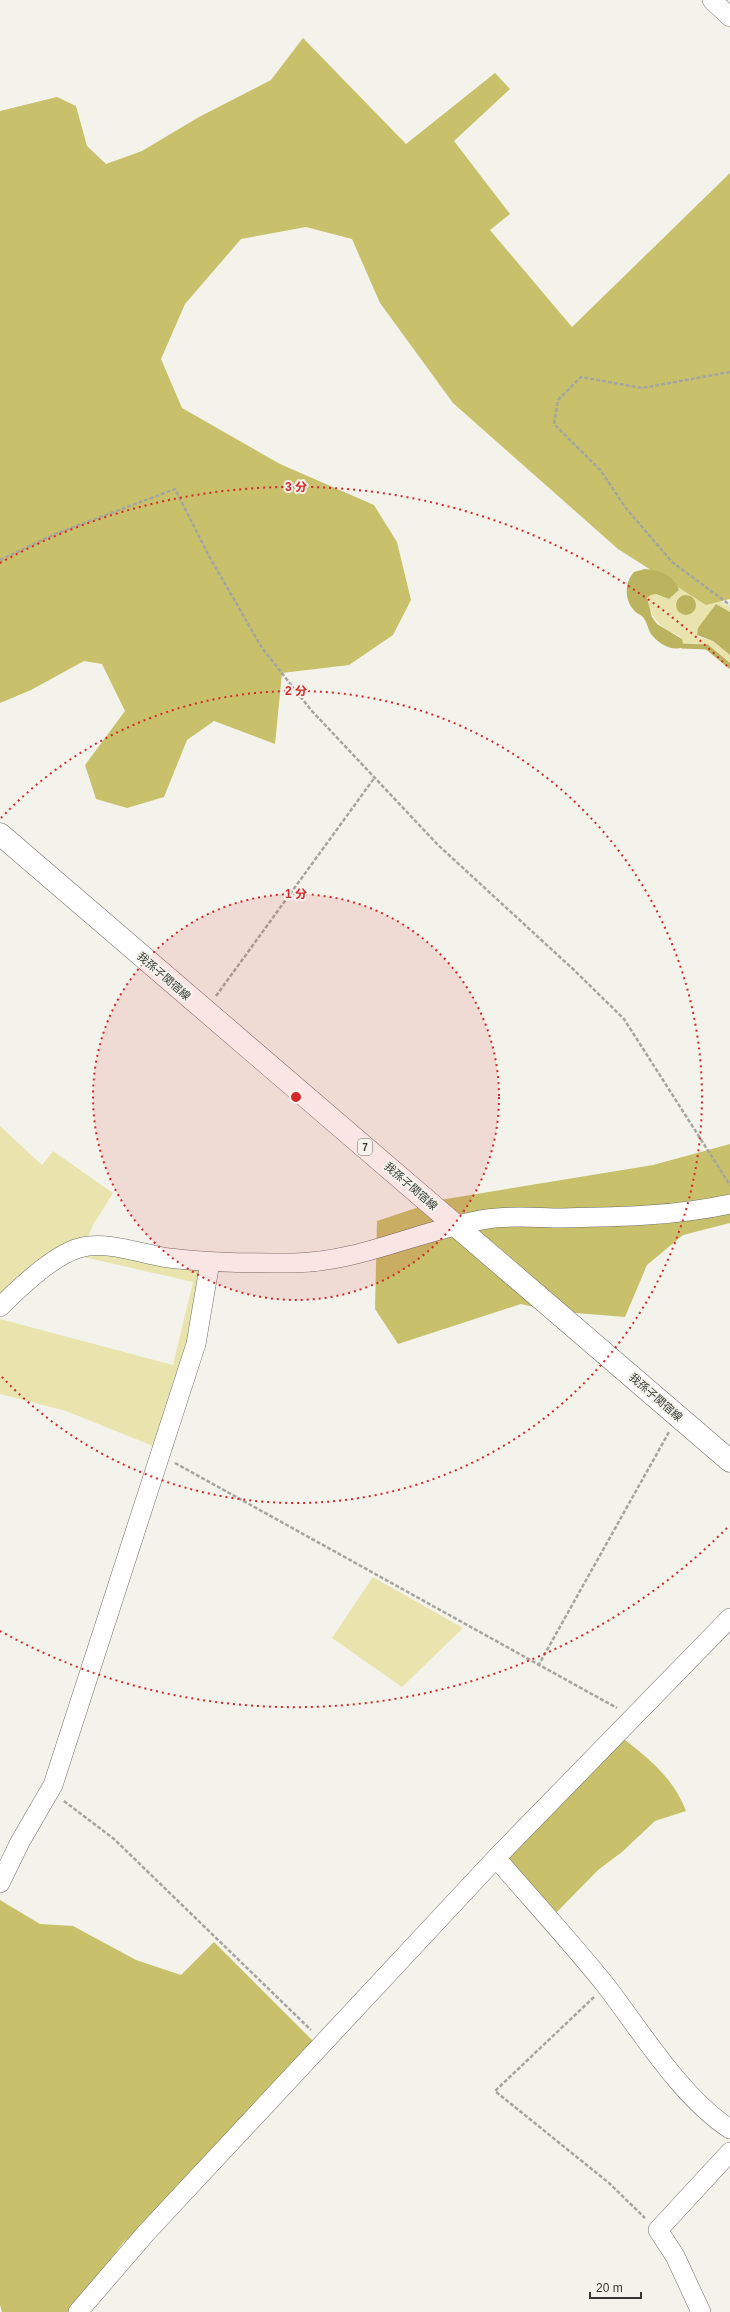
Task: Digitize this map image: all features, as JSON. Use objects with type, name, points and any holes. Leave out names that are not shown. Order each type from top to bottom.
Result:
[{"type":"main road","name":"我孫子関宿線","points":[[0,834],[730,1461]]},
{"type":"street","points":[[712,0],[730,17]]},
{"type":"street","points":[[0,1307],[48,1264],[77,1248],[90,1246],[115,1248],[167,1258],[210,1262],[297,1263],[332,1258],[392,1245],[456,1225],[490,1219],[596,1218],[707,1209],[730,1204]]},
{"type":"street","points":[[0,1883],[20,1842],[50,1790],[196,1344],[210,1262]]},
{"type":"street","points":[[78,2312],[146,2233],[496,1858],[730,1618]]},
{"type":"street","points":[[496,1858],[606,1986],[671,2072],[714,2119],[730,2129]]},
{"type":"street","points":[[701,2312],[678,2262],[658,2230],[730,2152]]},
{"type":"path","points":[[730,372],[642,388],[582,377],[558,400],[554,424],[601,471],[626,507],[672,562],[730,605]]},
{"type":"path","points":[[0,560],[55,534],[175,489],[209,556],[262,648],[311,710],[438,845],[574,970],[624,1019],[730,1185]]},
{"type":"path","points":[[205,1011],[375,777]]},
{"type":"path","points":[[538,1666],[678,1416]]},
{"type":"path","points":[[159,1454],[538,1666],[633,1717]]},
{"type":"path","points":[[50,1790],[114,1839],[324,2043]]},
{"type":"path","points":[[606,1986],[495,2091],[609,2183],[658,2230]]},
{"type":"shaded area","points":[[303,38],[406,144],[495,73],[510,89],[454,141],[510,214],[490,230],[572,327],[730,173],[730,599],[706,605],[618,549],[453,403],[380,303],[352,239],[306,227],[241,239],[185,304],[161,359],[182,408],[280,464],[374,505],[397,542],[411,600],[393,635],[349,665],[282,673],[275,744],[214,721],[187,740],[164,797],[127,808],[96,799],[85,765],[125,711],[102,664],[84,661],[31,690],[0,703],[0,111],[57,97],[76,106],[87,146],[106,164],[142,151],[199,117],[271,80]]},
{"type":"shaded area","points":[[645,569],[665,574],[677,585],[679,590],[669,599],[656,594],[647,598],[652,617],[657,624],[682,639],[683,643],[680,648],[676,649],[668,647],[657,640],[651,634],[643,617],[635,612],[630,605],[627,595],[627,585],[629,580],[634,572]]},
{"type":"shaded area","points":[[678,585],[713,596],[730,607],[730,612],[716,604],[697,632],[698,637],[713,641],[730,655],[730,662],[709,645],[683,643],[680,636],[667,630],[654,618],[647,598],[650,595],[656,594],[669,599],[679,590]]},
{"type":"shaded area","points":[[682,595],[690,595],[696,601],[696,609],[690,615],[682,615],[676,609],[676,601]]},
{"type":"shaded area","points":[[716,604],[730,612],[730,655],[713,641],[697,635],[698,628]]},
{"type":"shaded area","points":[[0,1126],[42,1165],[53,1151],[113,1193],[93,1225],[85,1244],[0,1303]]},
{"type":"shaded area","points":[[730,1144],[730,1223],[683,1235],[647,1265],[625,1317],[551,1311],[521,1304],[398,1344],[375,1309],[377,1221],[440,1200],[653,1165]]},
{"type":"shaded area","points":[[82,1252],[203,1265],[192,1340],[153,1446],[66,1411],[0,1394],[0,1319],[173,1365],[193,1282],[75,1255]]},
{"type":"shaded area","points":[[373,1577],[463,1628],[402,1687],[332,1638]]},
{"type":"shaded area","points":[[620,1736],[650,1760],[667,1778],[681,1799],[686,1811],[655,1821],[622,1852],[598,1870],[553,1916],[505,1860]]},
{"type":"shaded area","points":[[0,1900],[40,1924],[73,1926],[136,1960],[181,1975],[214,1942],[312,2040],[313,2043],[145,2223],[123,2243],[70,2312],[2,2312],[0,2305]]},
{"type":"waterway","points":[[682,646],[707,647],[730,666]]}]
